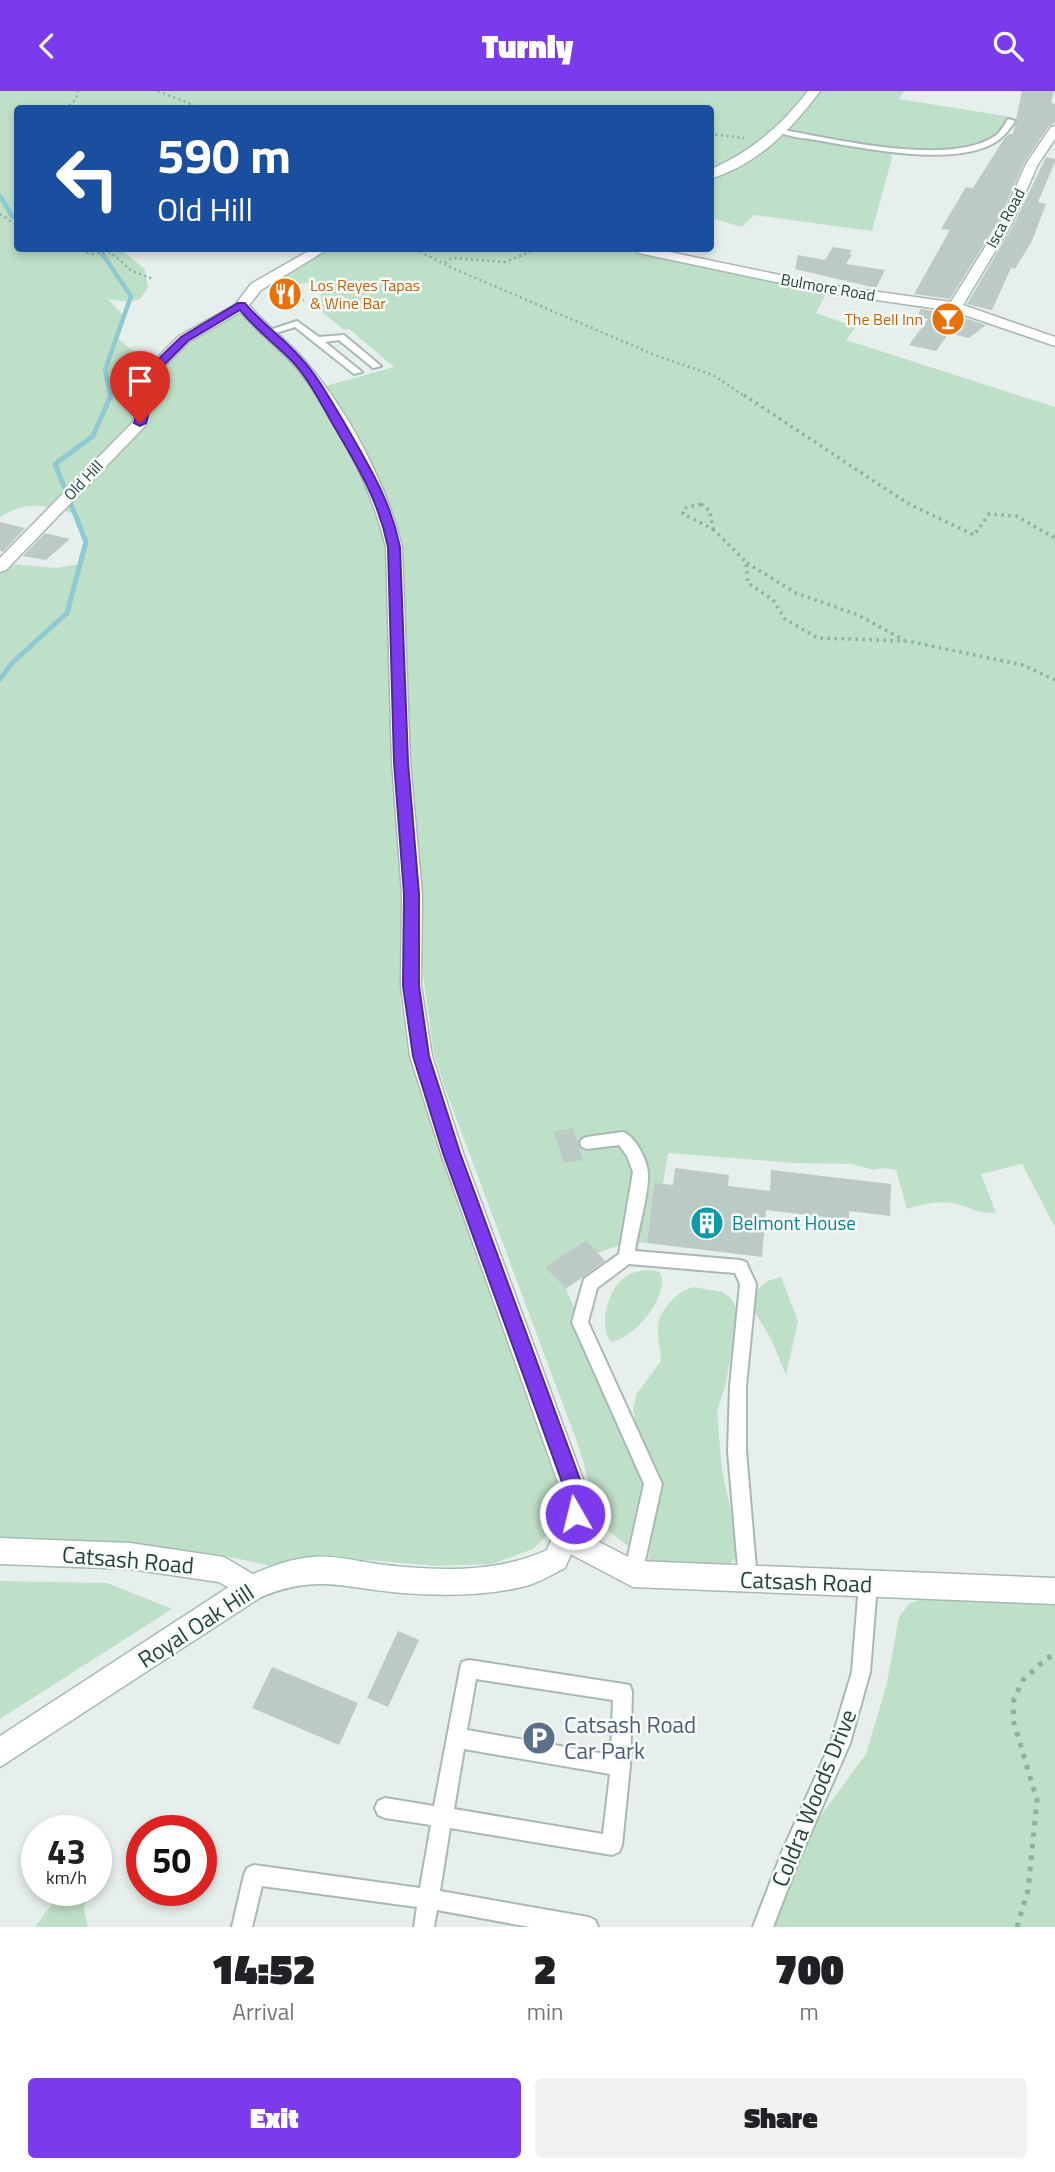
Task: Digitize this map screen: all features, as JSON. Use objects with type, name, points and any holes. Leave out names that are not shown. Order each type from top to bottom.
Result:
[{"type":"main road","points":[[714,173],[750,158],[782,132],[814,91]]},
{"type":"main road","name":"Isca Road","points":[[955,307],[1006,223],[1032,164],[1055,129]]},
{"type":"main road","name":"Old Hill","points":[[0,567],[140,423],[155,368],[184,339],[242,305],[256,287],[316,252]]},
{"type":"main road","name":"Bulmore Road","points":[[653,252],[828,289],[955,307],[1055,342]]},
{"type":"main road","points":[[242,305],[266,333],[295,358],[318,388],[358,453],[388,517],[394,547],[401,762],[411,894],[411,986],[421,1056],[452,1153],[572,1485],[575,1514],[566,1538]]},
{"type":"main road","name":"Catsash Road","points":[[566,1538],[633,1574],[1055,1591]]},
{"type":"main road","name":"Royal Oak Hill","points":[[0,1753],[251,1588],[284,1574],[316,1569],[401,1580],[457,1582],[526,1573],[556,1559],[566,1538]]},
{"type":"main road","name":"Catsash Road","points":[[0,1551],[130,1556],[224,1570],[251,1588]]},
{"type":"lane","points":[[782,132],[925,153],[972,148],[998,138],[1011,121]]},
{"type":"lane","points":[[266,333],[297,324],[357,372]]},
{"type":"lane","points":[[318,339],[341,337],[376,366]]},
{"type":"lane","points":[[587,1143],[623,1138],[638,1163],[641,1173],[626,1257]]},
{"type":"lane","points":[[633,1574],[653,1484],[580,1322],[590,1284],[626,1257],[740,1267],[748,1284],[738,1386],[737,1451],[748,1580]]},
{"type":"lane","name":"Coldra Woods Drive","points":[[763,1927],[844,1731],[862,1672],[868,1584]]},
{"type":"lane","points":[[385,1808],[445,1816],[612,1845],[620,1766],[623,1692],[470,1669],[456,1738],[445,1816],[424,1927]]},
{"type":"lane","points":[[456,1738],[620,1766]]},
{"type":"lane","points":[[242,1927],[254,1875],[429,1899],[589,1927]]},
{"type":"path","points":[[158,91],[193,105]]},
{"type":"path","points":[[714,134],[742,137]]},
{"type":"path","points":[[86,252],[110,252],[132,271],[153,279]]},
{"type":"path","points":[[421,252],[657,356],[713,376],[907,503],[974,535],[989,514],[1016,516],[1055,538]]},
{"type":"path","points":[[444,263],[452,258],[499,264],[514,262],[532,252]]},
{"type":"path","points":[[713,529],[710,511],[701,504],[684,508],[682,514],[713,529],[746,562],[770,579],[796,593],[858,615],[907,641]]},
{"type":"path","points":[[746,562],[748,583],[773,600],[785,619],[818,638],[907,641],[1023,665],[1055,680]]},
{"type":"path","points":[[1017,1927],[1028,1890],[1037,1800],[1013,1720],[1014,1699],[1023,1680],[1047,1658],[1055,1655]]},
{"type":"green space","points":[[0,91],[904,91],[899,99],[1011,117],[1005,131],[994,140],[978,147],[939,152],[889,149],[892,158],[872,231],[754,215],[742,227],[714,219],[714,105],[14,105],[14,252],[124,252],[145,269],[148,288],[140,299],[129,302],[108,299],[124,316],[116,337],[155,368],[184,339],[242,305],[318,388],[394,367],[349,329],[344,330],[323,313],[319,282],[256,287],[316,252],[653,252],[828,289],[816,313],[856,327],[846,340],[1055,407],[1055,1227],[1022,1164],[981,1174],[996,1213],[990,1213],[944,1202],[907,1209],[896,1170],[873,1170],[852,1164],[795,1163],[668,1153],[663,1184],[654,1183],[647,1243],[629,1242],[598,1253],[585,1240],[546,1267],[566,1289],[608,1385],[642,1485],[628,1546],[600,1524],[581,1453],[434,1055],[413,901],[411,986],[400,996],[408,1052],[556,1481],[558,1507],[550,1532],[533,1549],[492,1564],[435,1566],[345,1558],[277,1567],[220,1555],[132,1543],[0,1538],[0,563],[56,568],[80,564],[86,542],[75,514],[65,511],[28,506],[0,517]]},
{"type":"green space","points":[[646,1270],[659,1271],[662,1277],[658,1297],[639,1326],[611,1342],[605,1327],[609,1299],[618,1283],[626,1276]]},
{"type":"green space","points":[[781,1277],[798,1321],[786,1375],[770,1337],[754,1311],[758,1289],[767,1281]]},
{"type":"green space","points":[[693,1287],[722,1292],[731,1298],[738,1312],[726,1383],[717,1412],[722,1471],[738,1542],[737,1555],[730,1564],[693,1566],[648,1561],[657,1505],[633,1411],[636,1395],[661,1361],[658,1331],[662,1314],[675,1297]]},
{"type":"green space","points":[[0,1581],[107,1583],[172,1609],[0,1719]]},
{"type":"green space","points":[[1055,1594],[1055,1927],[763,1927],[789,1859],[866,1754],[887,1683],[899,1617],[910,1603],[926,1598]]},
{"type":"green space","points":[[50,1906],[85,1906],[88,1927],[35,1927]]},
{"type":"building","points":[[1022,91],[1054,91],[1051,103],[1055,104],[1055,122],[1049,126],[1024,163],[998,222],[950,299],[914,294],[950,230],[941,229],[966,187],[973,188],[1004,139],[1013,134]]},
{"type":"building","points":[[1046,157],[1055,159],[1055,162],[1038,202],[1046,204],[1032,241],[1015,269],[1011,268],[992,310],[1002,313],[967,304],[1014,224]]},
{"type":"building","points":[[833,247],[852,250],[846,264],[885,270],[876,288],[795,269],[798,255],[825,260]]},
{"type":"building","points":[[921,309],[952,314],[986,325],[969,338],[949,333],[936,351],[909,345],[928,319],[917,316]]},
{"type":"building","points":[[0,522],[25,528],[3,552],[0,551]]},
{"type":"building","points":[[45,533],[70,539],[46,560],[23,556]]},
{"type":"building","points":[[573,1128],[583,1160],[564,1163],[554,1132]]},
{"type":"building","name":"Belmont House","points":[[675,1168],[729,1175],[728,1186],[770,1191],[771,1170],[891,1184],[890,1216],[849,1211],[849,1220],[766,1210],[762,1257],[647,1243],[654,1183],[673,1185]]},
{"type":"building","points":[[586,1240],[605,1261],[566,1289],[545,1267]]},
{"type":"building","points":[[398,1631],[419,1640],[388,1707],[367,1698]]},
{"type":"building","points":[[272,1667],[358,1703],[339,1745],[252,1708]]},
{"type":"waterway","points":[[0,196],[14,217]]},
{"type":"waterway","points":[[101,252],[131,296],[105,370],[111,396]]},
{"type":"waterway","points":[[65,489],[55,464],[93,436],[111,396]]},
{"type":"waterway","points":[[0,679],[12,663],[67,613],[86,542],[71,504]]},
{"type":"place","name":"Los Reyes Tapas & Wine Bar","points":[[285,294]]},
{"type":"place","name":"The Bell Inn","points":[[948,319]]},
{"type":"place","name":"Belmont House","points":[[707,1223]]},
{"type":"place","name":"Catsash Road Car Park","points":[[539,1738]]},
{"type":"route","points":[[140,423],[155,368],[184,339],[242,305],[267,334],[295,358],[318,388],[358,453],[388,517],[394,547],[401,762],[411,894],[411,986],[421,1056],[452,1153],[572,1485],[575,1514]]}]
